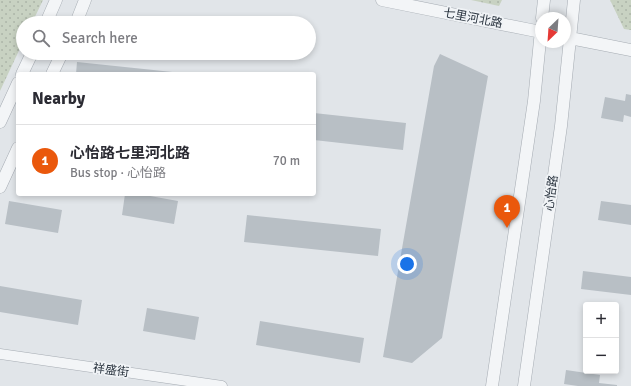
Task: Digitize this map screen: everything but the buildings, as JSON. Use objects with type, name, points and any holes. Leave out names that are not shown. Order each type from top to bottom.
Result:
[{"type":"street","points":[[49,16],[56,0]]},
{"type":"street","points":[[79,16],[85,0]]},
{"type":"street","name":"七里河北路","points":[[382,0],[535,31]]},
{"type":"street","points":[[543,12],[544,0]]},
{"type":"street","name":"心怡路","points":[[571,16],[574,0]]},
{"type":"street","points":[[571,39],[631,50]]},
{"type":"street","points":[[492,386],[534,101],[539,48]]},
{"type":"street","name":"心怡路","points":[[524,386],[561,126],[566,48]]},
{"type":"street","points":[[23,72],[29,60]]},
{"type":"street","points":[[53,72],[59,60]]},
{"type":"street","points":[[0,122],[16,87]]},
{"type":"street","points":[[0,187],[16,152]]},
{"type":"street","name":"祥盛街","points":[[0,354],[222,386]]},
{"type":"green space","points":[[0,0],[43,0],[35,16],[16,16],[16,57],[0,91]]},
{"type":"green space","points":[[471,0],[502,0],[499,6]]},
{"type":"green space","points":[[610,0],[631,0],[631,30],[624,29]]},
{"type":"place","name":"心怡路七里河北路","points":[[507,228]]}]
